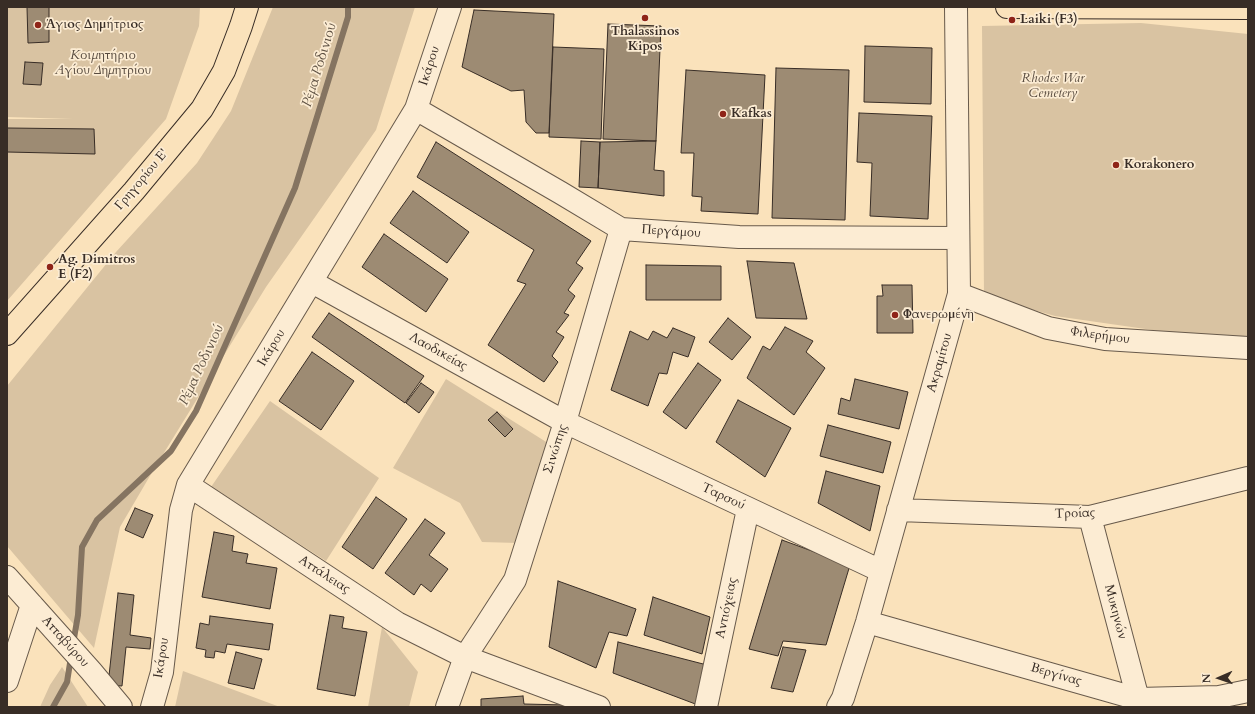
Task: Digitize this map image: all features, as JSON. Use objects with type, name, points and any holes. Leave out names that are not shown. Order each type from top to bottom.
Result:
[{"type":"main road","name":"Γρηγορίου Ε'","points":[[7,334],[134,191],[202,108],[224,70],[247,7]]},
{"type":"main road","points":[[1007,7],[1248,8]]},
{"type":"street","name":"Ικάρου","points":[[152,707],[162,672],[181,510],[188,485],[416,109],[450,7]]},
{"type":"street","name":"Ακραμίτου","points":[[838,707],[844,698],[867,622],[959,294],[956,7]]},
{"type":"street","name":"Περγάμου","points":[[416,109],[621,229],[739,237],[958,238]]},
{"type":"street","name":"Σινώπης","points":[[447,707],[465,657],[515,580],[565,422],[621,229]]},
{"type":"street","name":"Λαοδικείας","points":[[312,282],[565,422]]},
{"type":"street","name":"Φιλερήμου","points":[[959,294],[1048,328],[1098,338],[1248,348]]},
{"type":"street","name":"Ταρσού","points":[[565,422],[881,572]]},
{"type":"street","name":"Τροίας","points":[[898,510],[1090,517],[1248,478]]},
{"type":"street","name":"Αττάλειας","points":[[188,485],[397,623],[465,657]]},
{"type":"street","name":"Αντιόχειας","points":[[706,707],[748,509]]},
{"type":"street","name":"Μυκηνών","points":[[1090,517],[1138,703]]},
{"type":"street","name":"Ατταβύρου","points":[[7,577],[121,707]]},
{"type":"street","points":[[7,681],[32,605]]},
{"type":"street","name":"Βεργίνας","points":[[867,622],[1138,703],[1219,697],[1248,691]]},
{"type":"street","points":[[465,657],[599,707]]},
{"type":"green space","name":"Κοιμητήριο Αγίου Δημητρίου","points":[[7,7],[200,7],[199,26],[166,119],[7,301],[7,119],[73,119],[7,117]]},
{"type":"green space","points":[[273,7],[415,7],[376,130],[266,287],[120,527],[94,648],[7,546],[7,386],[116,252],[197,163],[231,111]]},
{"type":"green space","name":"Korakonero","points":[[1141,23],[1248,34],[1248,336],[1215,339],[1055,316],[984,296],[982,26]]},
{"type":"green space","points":[[446,379],[551,445],[518,543],[482,542],[460,503],[393,468]]},
{"type":"green space","points":[[270,401],[379,478],[326,561],[211,487]]},
{"type":"green space","points":[[382,627],[418,672],[409,707],[368,707]]},
{"type":"green space","points":[[62,667],[88,707],[40,707],[50,685]]},
{"type":"green space","points":[[183,671],[280,707],[175,707]]},
{"type":"building","name":"Άγιος Δημήτριος","points":[[27,7],[49,7],[49,42],[28,43]]},
{"type":"building","points":[[474,10],[554,14],[549,133],[536,133],[526,122],[524,90],[511,91],[462,67]]},
{"type":"building","points":[[608,24],[661,26],[656,141],[603,139]]},
{"type":"building","points":[[865,46],[932,48],[931,104],[864,102]]},
{"type":"building","points":[[553,47],[604,49],[601,139],[549,137]]},
{"type":"building","points":[[25,62],[43,63],[41,85],[23,84]]},
{"type":"building","points":[[776,68],[849,70],[845,220],[772,218]]},
{"type":"building","name":"Kafkas","points":[[686,70],[765,75],[758,214],[701,211],[702,197],[692,196],[694,153],[681,153]]},
{"type":"building","points":[[859,113],[932,116],[928,219],[870,216],[872,163],[857,162]]},
{"type":"building","points":[[7,128],[94,129],[95,154],[7,152]]},
{"type":"building","points":[[581,141],[600,142],[598,188],[579,187]]},
{"type":"building","points":[[656,141],[654,170],[664,171],[664,196],[598,188],[600,142]]},
{"type":"building","points":[[436,142],[591,241],[576,263],[583,268],[568,290],[575,296],[564,313],[569,315],[556,332],[564,337],[552,356],[558,362],[544,382],[488,345],[526,284],[517,281],[534,250],[417,177]]},
{"type":"building","points":[[413,191],[469,232],[447,263],[390,223]]},
{"type":"building","points":[[384,234],[448,279],[426,312],[362,267]]},
{"type":"building","points":[[747,261],[794,263],[807,319],[756,318]]},
{"type":"building","points":[[646,265],[721,266],[721,300],[646,300]]},
{"type":"building","name":"Φανερωμένη","points":[[882,285],[912,285],[913,333],[877,333],[877,296],[883,296]]},
{"type":"building","points":[[329,313],[424,376],[405,403],[312,337]]},
{"type":"building","points":[[728,318],[751,337],[732,360],[709,342]]},
{"type":"building","points":[[785,327],[813,341],[806,352],[825,368],[794,415],[747,378],[763,346],[770,350]]},
{"type":"building","points":[[673,328],[695,337],[688,357],[673,352],[667,374],[659,373],[648,406],[611,390],[630,331],[648,340],[653,331],[667,338]]},
{"type":"building","points":[[312,352],[354,381],[321,430],[279,401]]},
{"type":"building","points":[[698,363],[721,380],[686,429],[663,412]]},
{"type":"building","points":[[855,379],[908,392],[899,429],[838,414],[841,398],[850,401]]},
{"type":"building","points":[[421,383],[434,392],[419,413],[406,403]]},
{"type":"building","points":[[738,400],[791,428],[765,477],[716,442]]},
{"type":"building","points":[[497,412],[513,429],[505,437],[488,420]]},
{"type":"building","points":[[828,425],[891,442],[883,473],[820,456]]},
{"type":"building","points":[[826,471],[880,486],[870,531],[818,503]]},
{"type":"building","points":[[376,497],[407,519],[373,569],[342,547]]},
{"type":"building","points":[[135,508],[153,515],[143,538],[125,530]]},
{"type":"building","points":[[425,519],[445,533],[429,555],[448,569],[431,592],[421,584],[414,595],[385,573]]},
{"type":"building","points":[[214,532],[234,536],[232,551],[248,554],[246,563],[277,568],[270,609],[202,597]]},
{"type":"building","points":[[782,540],[850,565],[826,645],[783,641],[778,656],[749,649]]},
{"type":"building","points":[[558,581],[636,609],[627,636],[609,632],[596,668],[549,647]]},
{"type":"building","points":[[118,593],[134,595],[130,635],[151,638],[150,649],[126,647],[122,686],[108,685]]},
{"type":"building","points":[[653,597],[710,617],[702,654],[644,635]]},
{"type":"building","points":[[330,615],[344,617],[342,628],[367,632],[355,696],[317,689]]},
{"type":"building","points":[[210,616],[273,624],[269,650],[227,644],[225,653],[215,651],[214,658],[205,657],[206,650],[196,648],[200,623],[209,625]]},
{"type":"building","points":[[618,642],[707,665],[698,705],[613,673]]},
{"type":"building","points":[[783,647],[806,650],[793,692],[771,688]]},
{"type":"building","points":[[236,652],[262,659],[254,689],[228,683]]},
{"type":"building","points":[[523,696],[524,704],[566,705],[566,707],[481,707],[481,699]]},
{"type":"waterway","name":"Ρέμα Ροδινιού","points":[[73,644],[78,615],[82,547],[97,520],[171,451],[196,411],[295,188],[348,17],[348,7]]},
{"type":"waterway","name":"Ρέμα Ροδινιού","points":[[53,707],[67,682],[71,657]]},
{"type":"place","name":"Thalassinos Kipos","points":[[645,18]]},
{"type":"place","name":"Laiki (F3)","points":[[1012,20]]},
{"type":"place","name":"Άγιος Δημήτριος","points":[[38,25]]},
{"type":"place","name":"Kafkas","points":[[723,114]]},
{"type":"place","name":"Korakonero","points":[[1116,165]]},
{"type":"place","name":"Ag. Dimitros E (F2)","points":[[50,267]]},
{"type":"place","name":"Φανερωμένη","points":[[895,315]]},
{"type":"park label","name":"Rhodes War Cemetery","points":[[1053,86]]}]
